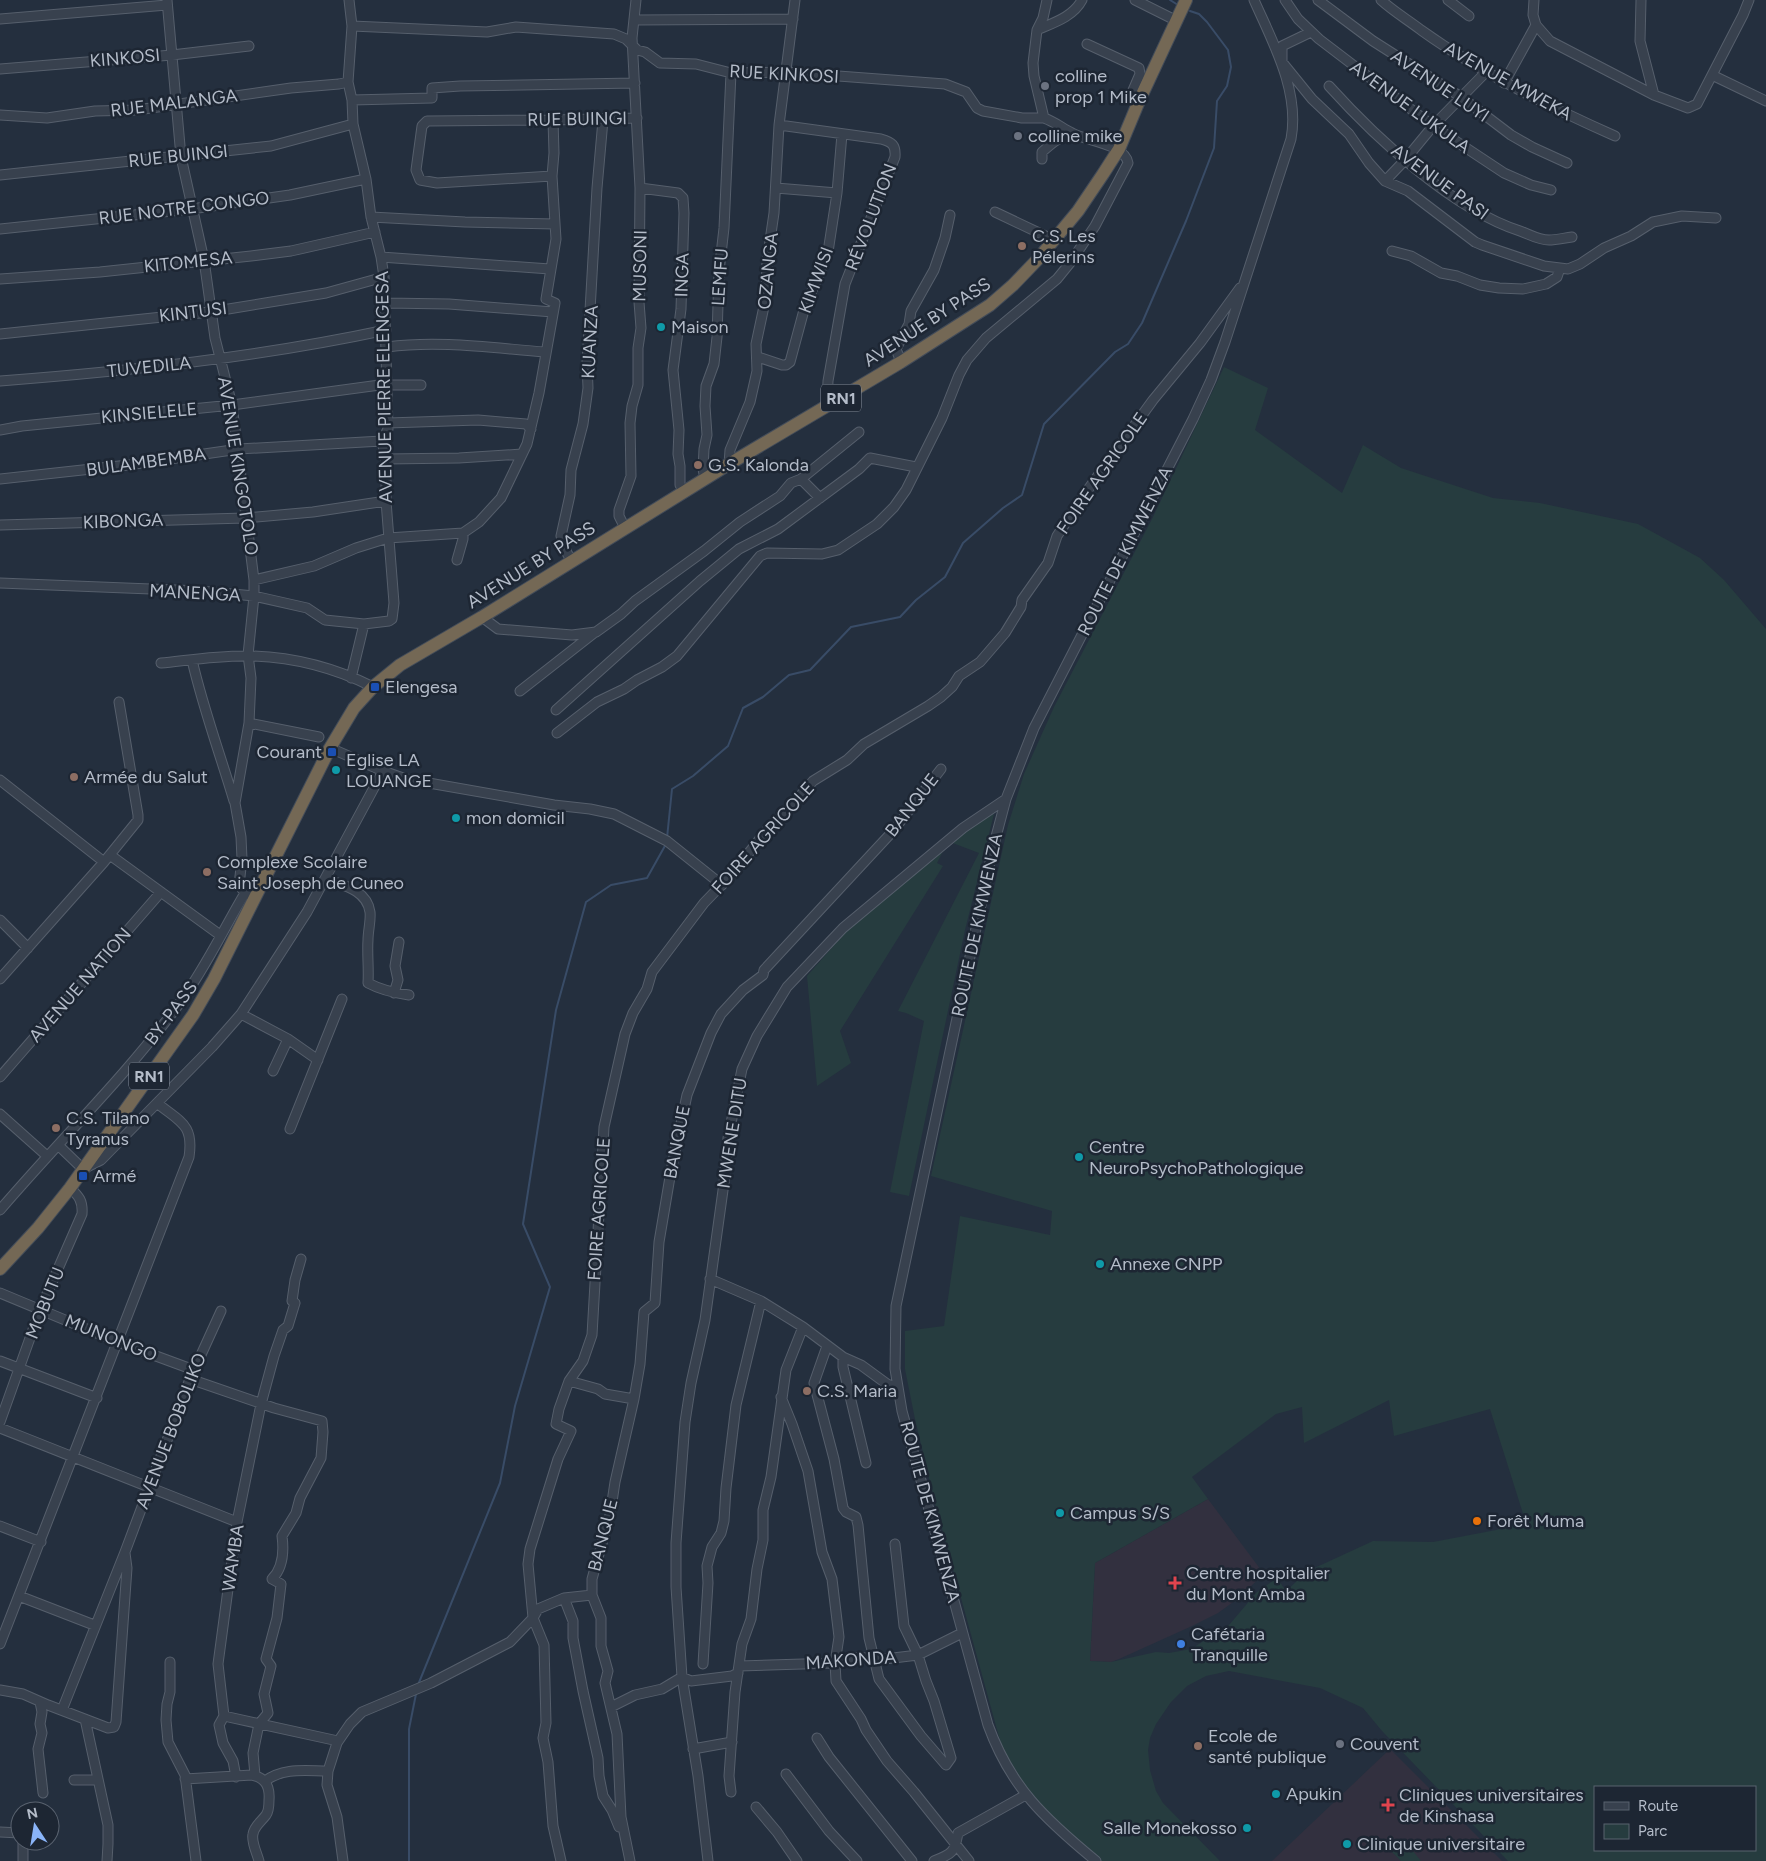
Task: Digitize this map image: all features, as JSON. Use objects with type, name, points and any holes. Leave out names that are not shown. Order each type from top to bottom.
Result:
[{"type":"highway","name":"AVENUE BY PASS","points":[[0,1270],[38,1228],[70,1188],[193,1015],[214,979],[249,895],[354,708],[373,688],[400,666],[729,464],[902,362],[990,305],[1013,284],[1054,240],[1078,211],[1119,150],[1139,101],[1186,0]]},
{"type":"street","name":"AVENUE PIERRE ELENGESA","points":[[350,0],[352,26],[348,82],[352,100],[353,124],[381,257],[386,303],[388,429],[382,441],[386,459],[386,501],[393,610],[392,619],[384,622]]},
{"type":"street","name":"MUSONI","points":[[625,528],[619,516],[619,510],[631,476],[630,423],[632,406],[638,385],[638,348],[642,328],[639,302],[640,188],[638,118],[632,44],[636,0]]},
{"type":"street","name":"OZANGA","points":[[729,464],[730,450],[750,402],[758,357],[756,344],[766,297],[767,261],[776,188],[779,125],[795,0]]},
{"type":"street","points":[[556,733],[597,702],[624,689],[677,656],[760,556],[767,554],[822,554],[831,552],[838,550],[877,524],[894,507],[906,490],[948,406],[959,375],[971,355],[1006,320],[1056,279],[1070,263],[1095,226],[1128,162],[1126,155],[1119,150],[1072,134],[1055,122],[1044,118],[1034,76],[1034,53],[1036,30],[1042,18],[1047,0]]},
{"type":"street","points":[[1036,30],[1058,21],[1071,12],[1082,0]]},
{"type":"street","points":[[1135,0],[1177,21]]},
{"type":"street","name":"ROUTE DE KIMWENZA","points":[[1096,1861],[1064,1835],[1032,1804],[1003,1762],[990,1730],[914,1458],[898,1387],[894,1343],[896,1299],[993,848],[1006,799],[1034,728],[1193,419],[1214,372],[1290,143],[1294,117],[1282,62],[1254,0]]},
{"type":"street","name":"AVENUE LUKULA","points":[[1285,0],[1298,19],[1311,32],[1433,126],[1504,173],[1532,185],[1551,190]]},
{"type":"street","name":"AVENUE LUYI","points":[[1318,0],[1374,41],[1461,98],[1510,134],[1532,147],[1568,163]]},
{"type":"street","name":"AVENUE MWEKA","points":[[1381,0],[1455,54],[1485,73],[1563,114],[1615,136]]},
{"type":"street","points":[[1448,0],[1469,16]]},
{"type":"street","points":[[1534,0],[1533,16],[1536,25],[1550,41],[1654,94],[1688,108],[1697,104],[1749,0]]},
{"type":"street","points":[[1641,0],[1640,41],[1654,94]]},
{"type":"street","points":[[0,19],[167,2]]},
{"type":"street","name":"AVENUE KINGOTOLO","points":[[167,2],[178,105],[181,156],[191,209],[204,260],[210,312],[232,406],[239,449],[245,518],[254,580],[248,655],[251,678],[249,723],[235,803],[241,837],[242,859],[239,881],[249,895]]},
{"type":"street","points":[[634,20],[748,18],[793,20]]},
{"type":"street","points":[[1504,83],[1536,25]]},
{"type":"street","name":"RUE KINKOSI","points":[[352,26],[487,32],[516,27],[614,34],[626,39],[637,50],[646,52],[660,63],[696,64],[731,73],[785,72],[945,84],[966,92],[977,108],[992,113],[1022,118],[1044,118]]},
{"type":"street","points":[[1311,32],[1282,46],[1282,62],[1312,99],[1349,134],[1369,163],[1385,181],[1408,191],[1475,242],[1544,266],[1568,269],[1580,264],[1604,248],[1631,236],[1653,222],[1682,216],[1716,218]]},
{"type":"street","points":[[1087,44],[1139,68],[1140,74],[1131,94],[1132,97],[1139,101]]},
{"type":"street","name":"KINKOSI","points":[[0,69],[250,46]]},
{"type":"street","name":"LEMFU","points":[[705,479],[703,469],[707,435],[706,386],[714,364],[717,338],[731,73]]},
{"type":"street","points":[[1385,181],[1433,126],[1485,73]]},
{"type":"street","points":[[1712,75],[1766,102]]},
{"type":"street","name":"RUE MALANGA","points":[[0,115],[47,118],[95,112],[137,110],[291,88],[348,82]]},
{"type":"street","points":[[352,100],[420,100],[432,98],[432,88],[594,82],[635,83]]},
{"type":"street","name":"AVENUE PASI","points":[[1329,86],[1378,137],[1405,160],[1471,208],[1506,227],[1536,238],[1549,240],[1572,237]]},
{"type":"street","name":"RUE BUINGI","points":[[552,176],[437,183],[420,180],[416,170],[422,126],[427,121],[603,120],[638,118]]},
{"type":"street","points":[[254,580],[314,566],[356,548],[388,538],[463,533],[479,522],[501,498],[522,454],[531,429],[555,303],[546,299],[556,239],[552,176],[553,120]]},
{"type":"street","name":"KUANZA","points":[[572,560],[567,553],[562,536],[570,495],[571,470],[581,433],[588,388],[587,363],[597,188],[603,120]]},
{"type":"street","name":"RUE BUINGI","points":[[0,175],[271,146],[353,124]]},
{"type":"street","name":"RÉVOLUTION","points":[[779,125],[882,139],[892,143],[895,148],[845,284],[828,381],[828,405]]},
{"type":"street","name":"KIMWISI","points":[[758,357],[782,366],[790,362],[804,310],[828,252],[837,193],[842,134]]},
{"type":"street","points":[[1042,159],[1042,152],[1054,142],[1072,134]]},
{"type":"street","name":"RUE NOTRE CONGO","points":[[0,229],[191,209],[290,195],[366,179]]},
{"type":"street","name":"INGA","points":[[640,188],[678,193],[683,198],[682,309],[673,370],[679,430],[680,485]]},
{"type":"street","points":[[776,188],[837,193]]},
{"type":"street","points":[[995,212],[1054,240]]},
{"type":"street","points":[[902,362],[896,349],[909,324],[911,311],[934,270],[945,238],[950,215]]},
{"type":"street","points":[[371,216],[465,222],[555,224]]},
{"type":"street","name":"KITOMESA","points":[[0,278],[100,272],[291,251],[375,232]]},
{"type":"street","points":[[1392,251],[1411,256],[1441,273],[1457,276],[1480,286],[1499,288],[1523,289],[1546,284],[1557,277],[1560,268]]},
{"type":"street","points":[[381,257],[550,269]]},
{"type":"street","name":"KINTUSI","points":[[0,334],[210,312],[326,293],[384,277]]},
{"type":"street","name":"FOIRE AGRICOLE","points":[[533,1618],[528,1558],[558,1459],[571,1431],[556,1424],[559,1409],[569,1381],[582,1362],[592,1335],[604,1127],[625,1034],[633,1013],[647,989],[652,972],[704,904],[767,830],[814,780],[847,760],[864,744],[913,716],[941,697],[959,676],[980,662],[1006,634],[1021,607],[1022,600],[1048,562],[1057,536],[1153,400],[1200,343],[1244,282]]},
{"type":"street","points":[[386,303],[449,304],[553,312]]},
{"type":"street","name":"TUVEDILA","points":[[0,381],[221,360],[320,344],[386,330]]},
{"type":"street","points":[[387,347],[413,343],[545,352]]},
{"type":"street","name":"KINSIELELE","points":[[0,430],[22,426],[232,406],[387,384],[422,385]]},
{"type":"street","points":[[388,423],[478,420],[526,424],[531,429]]},
{"type":"street","points":[[520,692],[740,522],[780,496],[791,483],[801,478],[859,432]]},
{"type":"street","name":"BULAMBEMBA","points":[[0,479],[128,465],[239,449],[382,441]]},
{"type":"street","points":[[386,459],[459,458],[522,454]]},
{"type":"street","points":[[556,710],[700,581],[739,549],[778,529],[870,458],[916,467]]},
{"type":"street","points":[[801,478],[820,498]]},
{"type":"street","name":"KIBONGA","points":[[0,525],[245,518],[313,512],[386,501]]},
{"type":"street","points":[[457,560],[463,533]]},
{"type":"street","name":"MANENGA","points":[[0,583],[201,591],[254,596],[307,608],[325,620],[364,624],[384,622]]},
{"type":"street","points":[[482,617],[496,628],[505,630],[572,635],[596,632]]},
{"type":"street","points":[[351,678],[364,624]]},
{"type":"street","points":[[161,663],[248,655],[284,658],[307,663],[351,678],[373,688]]},
{"type":"street","points":[[192,660],[200,694],[235,803]]},
{"type":"street","points":[[0,980],[107,858],[138,818],[119,702]]},
{"type":"street","points":[[249,723],[319,737]]},
{"type":"street","points":[[330,748],[383,771],[411,780],[614,814],[667,841],[722,885]]},
{"type":"street","name":"BANQUE","points":[[592,1595],[592,1579],[610,1514],[615,1482],[634,1399],[640,1364],[644,1312],[655,1303],[659,1242],[686,1099],[711,1033],[721,1014],[741,992],[764,975],[764,970],[894,831],[940,769]]},
{"type":"street","points":[[58,1145],[83,1169],[101,1160],[241,1014],[308,912],[383,771]]},
{"type":"street","points":[[0,780],[107,858],[161,892],[220,935]]},
{"type":"street","name":"MWENE DITU","points":[[709,1860],[682,1677],[676,1574],[679,1487],[685,1422],[705,1320],[724,1183],[728,1138],[741,1072],[757,1036],[789,984],[845,926],[951,838],[1006,799]]},
{"type":"street","points":[[326,879],[361,894],[368,905],[370,917],[368,925],[368,983],[375,988],[409,995]]},
{"type":"street","name":"AVENUE NATION","points":[[0,1077],[161,892]]},
{"type":"street","name":"BY-PASS","points":[[0,1210],[135,1059],[179,1004],[197,979],[220,935],[249,895]]},
{"type":"street","points":[[0,920],[28,948]]},
{"type":"street","points":[[394,993],[398,980],[395,966],[399,942]]},
{"type":"street","points":[[290,1129],[342,999]]},
{"type":"street","points":[[241,1014],[288,1040],[318,1060]]},
{"type":"street","points":[[273,1071],[288,1040]]},
{"type":"street","points":[[0,1644],[189,1157],[191,1145],[188,1128],[157,1103]]},
{"type":"street","points":[[0,1114],[47,1156]]},
{"type":"street","name":"MOBUTU","points":[[0,1422],[40,1310],[82,1214],[83,1206],[80,1197],[70,1188]]},
{"type":"street","name":"WAMBA","points":[[236,1777],[233,1761],[223,1743],[219,1725],[224,1716],[218,1664],[237,1522],[261,1404],[280,1338],[283,1330],[288,1326],[295,1303],[292,1301],[301,1259]]},
{"type":"street","points":[[710,1279],[761,1301],[803,1327],[843,1358],[861,1365],[887,1384],[898,1387]]},
{"type":"street","name":"MUNONGO","points":[[0,1292],[118,1342],[194,1370]]},
{"type":"street","points":[[702,1664],[708,1583],[707,1566],[712,1547],[721,1533],[724,1522],[736,1405],[761,1301]]},
{"type":"street","name":"AVENUE BOBOLIKO","points":[[62,1710],[94,1625],[125,1552],[190,1379],[221,1311]]},
{"type":"street","points":[[731,1792],[729,1776],[735,1692],[742,1644],[751,1619],[756,1569],[764,1540],[763,1510],[771,1477],[780,1397],[786,1368],[803,1327]]},
{"type":"street","points":[[827,1346],[814,1383],[834,1459],[843,1508],[846,1512],[856,1517],[858,1525],[869,1638],[879,1679],[921,1736],[946,1765],[951,1758],[945,1735],[918,1655],[904,1626],[896,1544]]},
{"type":"street","points":[[843,1358],[843,1366],[866,1463]]},
{"type":"street","points":[[0,1361],[19,1370],[97,1398]]},
{"type":"street","points":[[190,1379],[261,1404],[322,1421],[321,1458],[300,1498],[296,1513],[282,1536],[283,1548],[280,1572],[272,1579],[281,1584],[280,1598],[266,1659],[271,1666],[264,1694],[268,1713],[259,1724],[253,1753],[255,1775]]},
{"type":"street","points":[[569,1381],[598,1388],[605,1394],[634,1399]]},
{"type":"street","points":[[780,1397],[792,1424],[808,1471],[822,1552],[832,1579],[839,1637],[835,1663],[836,1681],[887,1761],[969,1861]]},
{"type":"street","points":[[0,1428],[237,1522]]},
{"type":"street","points":[[0,1526],[40,1542]]},
{"type":"street","name":"AVENUE BOBOLIKO","points":[[0,1690],[23,1694],[112,1729],[116,1722],[126,1574],[125,1552]]},
{"type":"street","points":[[343,1861],[337,1817],[327,1785],[328,1771],[338,1741],[360,1713],[431,1684],[497,1649],[515,1637],[533,1618],[538,1608],[564,1598],[592,1595],[601,1618],[602,1646],[608,1671],[606,1682],[617,1734],[620,1817],[630,1861]]},
{"type":"street","points":[[19,1596],[94,1625]]},
{"type":"street","points":[[564,1598],[573,1621],[573,1638],[598,1758],[603,1796],[612,1810],[624,1838]]},
{"type":"street","points":[[533,1618],[544,1644],[546,1723],[543,1738],[548,1762],[553,1826],[561,1861]]},
{"type":"street","name":"MAKONDA","points":[[682,1677],[691,1682],[732,1676],[738,1670],[835,1663],[850,1658],[874,1656],[885,1659],[918,1655],[958,1635]]},
{"type":"street","points":[[170,1662],[170,1692],[166,1720],[168,1742],[185,1779],[196,1861]]},
{"type":"street","points":[[611,1707],[635,1695],[662,1689],[682,1677]]},
{"type":"street","points":[[40,1702],[42,1733],[38,1749],[42,1793]]},
{"type":"street","points":[[224,1716],[338,1741]]},
{"type":"street","points":[[85,1719],[108,1825],[107,1861]]},
{"type":"street","points":[[817,1738],[828,1756],[912,1861]]},
{"type":"street","points":[[693,1749],[732,1742]]},
{"type":"street","points":[[265,1781],[272,1776],[284,1772],[328,1771]]},
{"type":"street","points":[[786,1774],[829,1831],[857,1861]]},
{"type":"street","points":[[185,1779],[255,1775],[265,1781],[269,1793],[268,1810],[265,1817],[259,1821],[253,1837],[259,1861]]},
{"type":"street","points":[[74,1780],[97,1780]]},
{"type":"street","points":[[934,1861],[950,1855],[956,1846],[958,1833],[1022,1797]]},
{"type":"street","points":[[756,1806],[780,1835],[797,1861]]},
{"type":"shaded area","name":"Centre hospitalier du Mont Amba","points":[[1208,1499],[1264,1574],[1236,1600],[1218,1613],[1192,1626],[1111,1662],[1090,1661],[1095,1563]]},
{"type":"shaded area","name":"Cliniques universitaires de Kinshasa","points":[[1390,1749],[1502,1861],[1272,1861]]},
{"type":"green space","points":[[1224,367],[1268,388],[1255,430],[1342,493],[1363,445],[1401,468],[1493,498],[1540,503],[1638,524],[1700,558],[1724,580],[1766,629],[1766,1861],[1508,1861],[1382,1731],[1363,1708],[1320,1688],[1229,1671],[1206,1676],[1187,1686],[1171,1702],[1156,1724],[1150,1738],[1148,1750],[1150,1770],[1156,1791],[1163,1803],[1220,1861],[1101,1861],[1065,1831],[1038,1802],[1005,1759],[934,1499],[915,1419],[905,1369],[905,1331],[944,1326],[960,1216],[1050,1235],[1052,1211],[931,1176],[1008,825],[1024,774],[1054,707],[1153,517]],"holes":[[[1389,1400],[1394,1436],[1490,1409],[1525,1520],[1496,1530],[1433,1542],[1373,1541],[1308,1571],[1286,1591],[1277,1578],[1257,1592],[1229,1625],[1191,1649],[1169,1653],[1156,1652],[1111,1662],[1090,1661],[1095,1563],[1208,1499],[1192,1477],[1276,1414],[1302,1407],[1304,1443]]]},
{"type":"green space","points":[[994,814],[965,930],[909,1196],[890,1192],[924,1021],[898,1011],[979,853],[950,842],[946,845],[937,863],[943,866],[840,1031],[851,1063],[817,1086],[807,976],[851,926],[967,826]]},
{"type":"green space","points":[[1400,1841],[1409,1846],[1421,1861],[1401,1861],[1391,1851],[1392,1843]]},
{"type":"waterway","points":[[1170,0],[1178,5]]},
{"type":"waterway","points":[[667,838],[672,789],[693,776],[728,746],[743,708],[763,697],[789,675],[810,670],[851,627],[900,617],[916,600],[945,577],[963,543],[1003,508],[1022,495],[1044,424],[1115,352],[1128,344],[1142,323],[1186,221],[1214,148],[1217,101],[1227,86],[1231,67],[1228,50],[1207,22],[1199,14],[1190,11]]},
{"type":"waterway","points":[[418,1685],[500,1483],[515,1406],[550,1287],[523,1224],[556,1010],[586,902],[611,885],[647,878],[666,844]]},
{"type":"waterway","points":[[409,1861],[409,1729],[416,1694]]},
{"type":"place","name":"colline prop 1 Mike","points":[[1045,86]]},
{"type":"place","name":"colline mike","points":[[1018,136]]},
{"type":"place","name":"C.S. Les Pélerins","points":[[1022,246]]},
{"type":"place","name":"Maison","points":[[661,327]]},
{"type":"place","name":"G.S. Kalonda","points":[[698,465]]},
{"type":"place","name":"Elengesa","points":[[375,687]]},
{"type":"place","name":"Courant","points":[[332,752]]},
{"type":"place","name":"Eglise LA LOUANGE","points":[[336,770]]},
{"type":"place","name":"Armée du Salut","points":[[74,777]]},
{"type":"place","name":"mon domicil","points":[[456,818]]},
{"type":"place","name":"Complexe Scolaire Saint Joseph de Cuneo","points":[[207,872]]},
{"type":"place","name":"C.S. Tilano Tyranus","points":[[56,1128]]},
{"type":"place","name":"Centre NeuroPsychoPathologique","points":[[1079,1157]]},
{"type":"place","name":"Armé","points":[[83,1176]]},
{"type":"place","name":"Annexe CNPP","points":[[1100,1264]]},
{"type":"place","name":"C.S. Maria","points":[[807,1391]]},
{"type":"place","name":"Campus S/S","points":[[1060,1513]]},
{"type":"place","name":"Forêt Muma","points":[[1477,1521]]},
{"type":"place","name":"Centre hospitalier du Mont Amba","points":[[1175,1583]]},
{"type":"place","name":"Cafétaria Tranquille","points":[[1181,1644]]},
{"type":"place","name":"Couvent","points":[[1340,1744]]},
{"type":"place","name":"Ecole de santé publique","points":[[1198,1746]]},
{"type":"place","name":"Apukin","points":[[1276,1794]]},
{"type":"place","name":"Cliniques universitaires de Kinshasa","points":[[1388,1805]]},
{"type":"place","name":"Salle Monekosso","points":[[1247,1828]]},
{"type":"place","name":"Clinique universitaire","points":[[1347,1844]]}]
